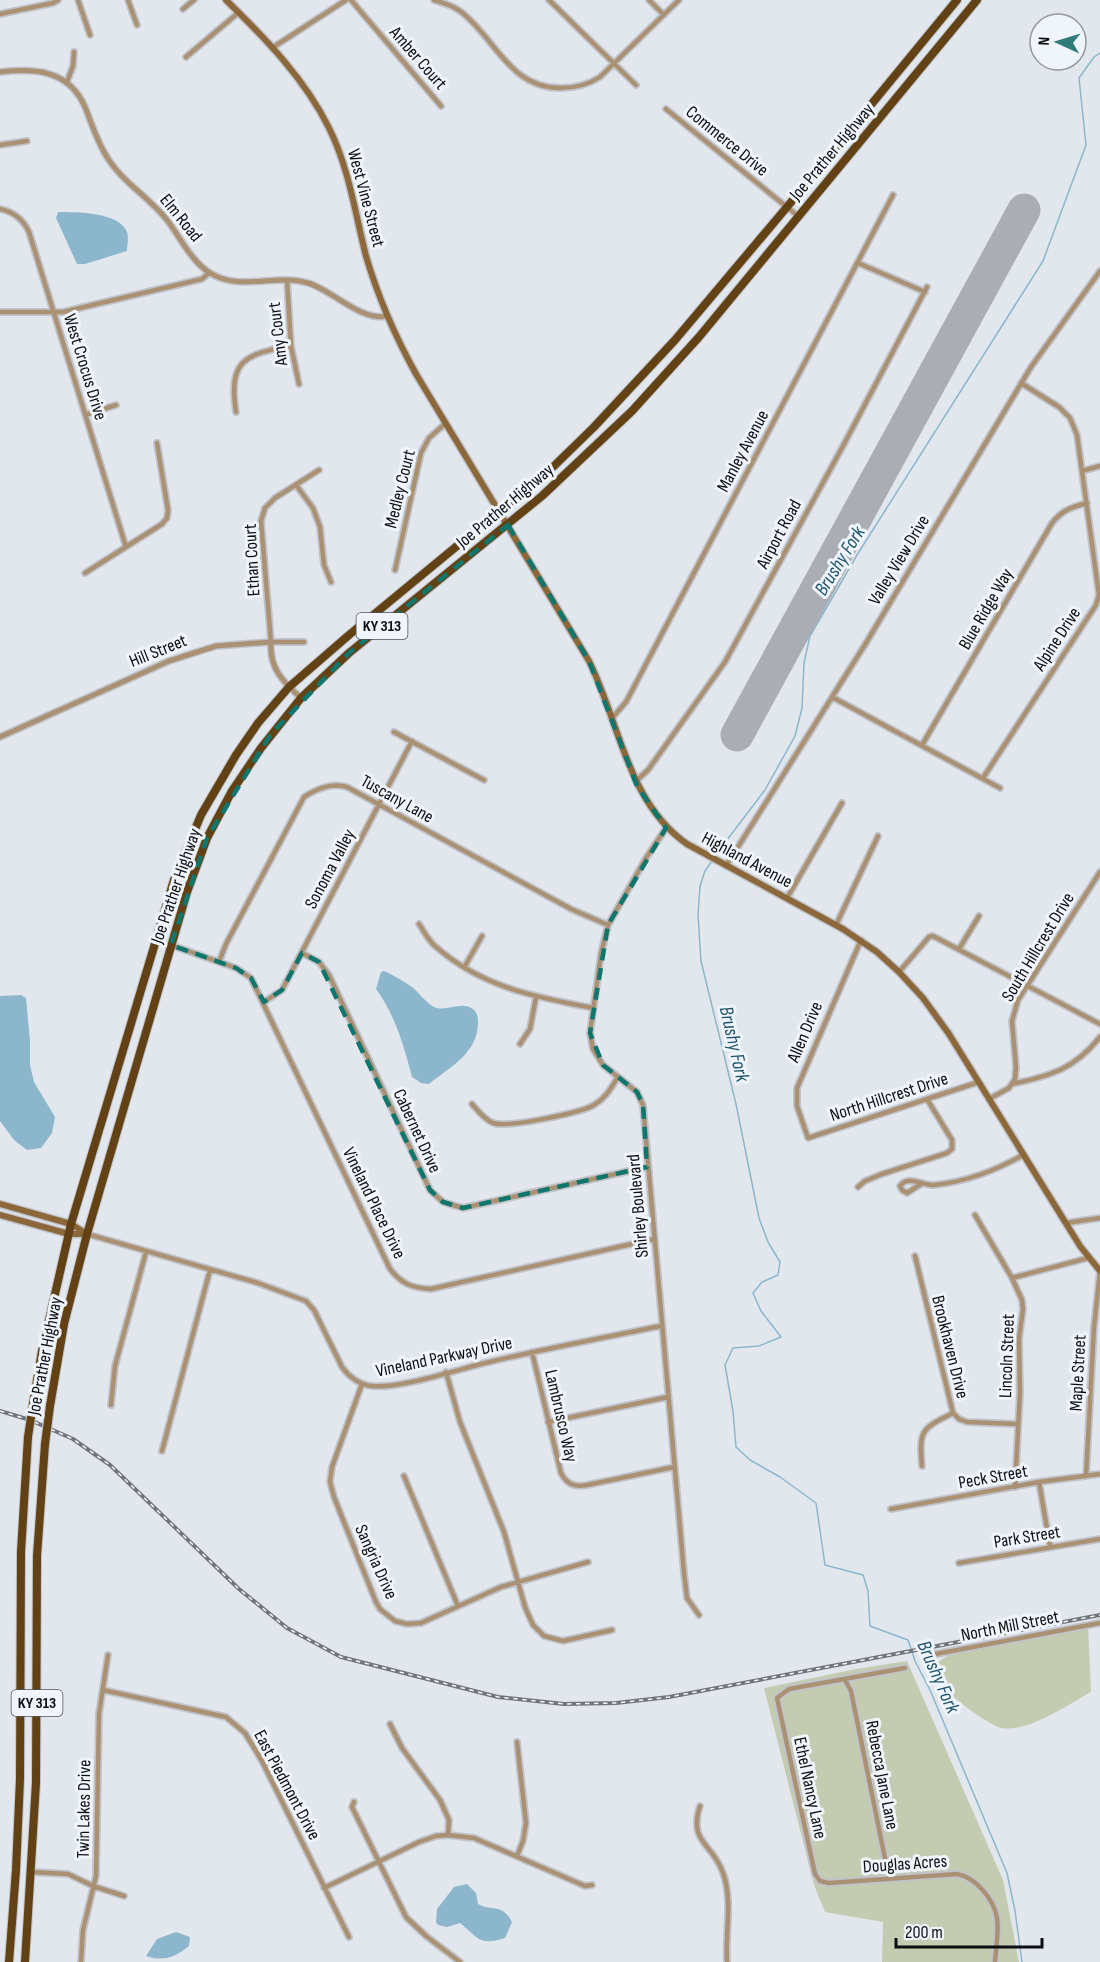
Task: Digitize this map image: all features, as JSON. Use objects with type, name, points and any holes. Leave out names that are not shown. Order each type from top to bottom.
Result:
[{"type":"highway","name":"Joe Prather Highway","points":[[9,1962],[20,1779],[21,1552],[28,1437],[33,1404],[42,1352],[71,1224],[174,880],[201,814],[236,754],[258,723],[289,687],[349,634],[554,466],[594,427],[675,340],[957,0]]},
{"type":"highway","name":"Joe Prather Highway","points":[[26,1962],[37,1751],[38,1556],[45,1444],[64,1324],[87,1234],[171,945],[194,872],[224,806],[261,748],[302,698],[349,653],[508,525],[569,472],[632,411],[699,337],[977,0]]},
{"type":"main road","name":"West Vine Street","points":[[226,0],[272,48],[312,98],[335,140],[350,185],[375,287],[408,360],[446,423]]},
{"type":"main road","name":"Highland Avenue","points":[[446,423],[585,652],[598,678],[636,781],[650,808],[666,828],[687,844],[861,940],[899,972],[938,1018],[1088,1258],[1100,1271]]},
{"type":"main road","points":[[0,1204],[71,1224],[87,1234]]},
{"type":"main road","points":[[0,1215],[69,1234],[87,1234]]},
{"type":"street","points":[[0,14],[58,0]]},
{"type":"street","points":[[78,0],[90,35]]},
{"type":"street","points":[[128,0],[137,25]]},
{"type":"street","points":[[183,9],[194,0]]},
{"type":"street","points":[[272,48],[346,0]]},
{"type":"street","name":"Amber Court","points":[[351,0],[441,106]]},
{"type":"street","points":[[434,0],[452,6],[463,14],[520,76],[534,84],[556,88],[577,87],[595,80],[679,0]]},
{"type":"street","points":[[549,0],[636,85]]},
{"type":"street","points":[[649,0],[664,15]]},
{"type":"street","points":[[186,57],[238,13]]},
{"type":"street","points":[[0,72],[41,71],[67,82],[75,52]]},
{"type":"street","name":"Elm Road","points":[[67,82],[81,99],[98,141],[110,162],[161,213],[196,261],[209,273],[238,282],[287,280],[308,283],[357,309],[375,316],[387,316]]},
{"type":"street","name":"Commerce Drive","points":[[666,109],[798,216]]},
{"type":"street","points":[[0,145],[27,141]]},
{"type":"street","name":"Manley Avenue","points":[[613,717],[626,702],[893,195]]},
{"type":"street","name":"West Crocus Drive","points":[[0,209],[14,213],[26,226],[126,547]]},
{"type":"street","name":"Airport Road","points":[[636,781],[648,770],[725,662],[926,290],[858,263]]},
{"type":"street","name":"Valley View Drive","points":[[722,864],[832,697],[1043,348],[1100,271]]},
{"type":"street","points":[[0,312],[54,313],[202,279],[209,273]]},
{"type":"street","name":"Amy Court","points":[[287,280],[291,346],[299,384]]},
{"type":"street","points":[[236,412],[233,393],[239,366],[247,358],[260,351],[291,346]]},
{"type":"street","name":"Alpine Drive","points":[[983,778],[1096,605],[1099,595],[1077,435],[1070,418],[1059,407],[1021,383]]},
{"type":"street","points":[[85,415],[116,405]]},
{"type":"street","name":"Medley Court","points":[[395,570],[423,447],[435,431],[446,423]]},
{"type":"street","points":[[85,573],[162,524],[167,518],[168,510],[157,443]]},
{"type":"street","points":[[1082,471],[1100,466]]},
{"type":"street","name":"Ethan Court","points":[[271,642],[261,521],[266,507],[275,498],[319,470]]},
{"type":"street","points":[[296,485],[313,508],[320,527],[324,566],[331,582]]},
{"type":"street","name":"Blue Ridge Way","points":[[922,745],[1052,523],[1059,513],[1087,503]]},
{"type":"street","points":[[302,698],[275,670],[271,642],[304,642]]},
{"type":"street","name":"Hill Street","points":[[0,737],[169,661],[216,646],[271,642]]},
{"type":"street","points":[[832,697],[1000,788]]},
{"type":"street","points":[[394,732],[484,780]]},
{"type":"street","name":"Sonoma Valley","points":[[264,1002],[282,990],[412,741]]},
{"type":"street","name":"Tuscany Lane","points":[[219,962],[226,944],[304,797],[314,790],[337,785],[347,787],[571,909],[608,926]]},
{"type":"street","points":[[787,898],[842,803]]},
{"type":"street","name":"Shirley Boulevard","points":[[666,828],[646,858],[608,926],[601,954],[590,1033],[593,1049],[603,1065],[637,1092],[643,1105],[687,1598],[699,1615]]},
{"type":"street","points":[[836,925],[878,836]]},
{"type":"street","name":"South Hillcrest Drive","points":[[1012,1084],[1016,1067],[1012,1029],[1013,1014],[1027,985],[1100,872]]},
{"type":"street","points":[[959,949],[979,916]]},
{"type":"street","points":[[419,924],[434,945],[465,966],[507,989],[593,1008]]},
{"type":"street","points":[[465,966],[482,936]]},
{"type":"street","points":[[899,972],[917,954],[929,937],[933,936],[1100,1024]]},
{"type":"street","name":"Allen Drive","points":[[808,1138],[796,1100],[797,1088],[861,940]]},
{"type":"street","name":"Vineland Place Drive","points":[[171,945],[236,968],[251,978],[390,1269],[398,1280],[411,1288],[431,1289],[654,1239]]},
{"type":"street","name":"Cabernet Drive","points":[[302,952],[319,963],[329,975],[430,1190],[443,1202],[463,1208],[647,1167]]},
{"type":"street","points":[[520,1044],[530,1029],[536,997]]},
{"type":"street","points":[[989,1099],[1012,1084],[1043,1077],[1067,1068],[1089,1050],[1100,1037]]},
{"type":"street","points":[[472,1104],[482,1116],[494,1123],[510,1125],[585,1109],[607,1095],[618,1077]]},
{"type":"street","name":"North Hillcrest Drive","points":[[808,1138],[979,1082]]},
{"type":"street","points":[[858,1187],[870,1179],[947,1153],[952,1149],[952,1140],[927,1099]]},
{"type":"street","points":[[921,1184],[938,1184],[982,1175],[1023,1155]]},
{"type":"street","name":"Lincoln Street","points":[[975,1215],[1012,1278],[1020,1294],[1023,1309],[1019,1339],[1020,1392],[1015,1486]]},
{"type":"street","points":[[1066,1223],[1100,1218]]},
{"type":"street","name":"Vineland Parkway Drive","points":[[87,1234],[258,1283],[306,1301],[314,1310],[342,1367],[347,1374],[362,1384],[382,1386],[661,1326]]},
{"type":"street","points":[[111,1405],[115,1366],[146,1252]]},
{"type":"street","name":"Brookhaven Drive","points":[[915,1256],[953,1413],[959,1419],[967,1422],[1017,1424]]},
{"type":"street","points":[[1012,1278],[1088,1258]]},
{"type":"street","points":[[162,1451],[210,1270]]},
{"type":"street","name":"Maple Street","points":[[1086,1476],[1094,1327],[1100,1271]]},
{"type":"street","name":"Lambrusco Way","points":[[532,1352],[561,1473],[565,1481],[574,1486],[674,1467]]},
{"type":"street","points":[[446,1372],[460,1422],[504,1532],[529,1617],[537,1630],[544,1636],[555,1640],[568,1641],[612,1630]]},
{"type":"street","name":"Sangria Drive","points":[[362,1384],[332,1467],[330,1482],[376,1602],[394,1621],[407,1624],[421,1623],[501,1587],[588,1562]]},
{"type":"street","points":[[548,1422],[668,1397]]},
{"type":"street","points":[[922,1466],[920,1443],[924,1431],[933,1423],[953,1413]]},
{"type":"street","name":"Peck Street","points":[[891,1509],[1015,1486],[1100,1474]]},
{"type":"street","points":[[404,1476],[458,1606]]},
{"type":"street","points":[[1039,1482],[1050,1546]]},
{"type":"street","name":"Park Street","points":[[959,1563],[1100,1539]]},
{"type":"street","name":"North Mill Street","points":[[925,1656],[1100,1623]]},
{"type":"street","name":"Twin Lakes Drive","points":[[81,1962],[83,1930],[96,1876],[99,1714],[108,1655]]},
{"type":"street","points":[[845,1680],[905,1668]]},
{"type":"street","name":"Ethel Nancy Lane","points":[[820,1881],[815,1874],[777,1698],[789,1689],[845,1680]]},
{"type":"street","name":"Rebecca Jane Lane","points":[[845,1680],[851,1691],[889,1878]]},
{"type":"street","name":"East Piedmont Drive","points":[[103,1690],[226,1717],[245,1733],[262,1761],[348,1937]]},
{"type":"street","points":[[390,1724],[402,1748],[440,1800],[448,1820],[448,1835]]},
{"type":"street","points":[[516,1856],[523,1841],[526,1823],[517,1742]]},
{"type":"street","points":[[354,1802],[352,1807],[359,1825],[406,1917],[460,1962]]},
{"type":"street","points":[[700,1806],[696,1820],[697,1830],[718,1861],[726,1884],[727,1962]]},
{"type":"street","points":[[324,1888],[419,1842],[436,1836],[448,1835],[474,1838],[585,1886],[592,1885]]},
{"type":"street","points":[[32,1872],[68,1874],[93,1886],[124,1896]]},
{"type":"street","name":"Douglas Acres","points":[[820,1881],[829,1883],[957,1874],[968,1877],[983,1892],[996,1912],[994,1962]]},
{"type":"highlighted area","points":[[508,525],[589,661],[637,786],[666,828],[608,925],[590,1033],[603,1065],[637,1092],[643,1105],[647,1167],[463,1208],[443,1202],[430,1190],[319,962],[302,953],[282,990],[264,1002],[251,978],[236,968],[171,945],[207,838],[271,734],[349,653]]},
{"type":"green space","points":[[1088,1625],[1091,1692],[1031,1724],[1006,1728],[996,1726],[942,1688],[937,1680],[934,1665],[953,1652]]},
{"type":"green space","points":[[907,1661],[1003,1880],[1019,1962],[882,1962],[883,1922],[825,1912],[814,1885],[764,1688]]},
{"type":"water","points":[[58,212],[97,214],[116,220],[127,232],[127,251],[85,264],[77,264],[56,218]]},
{"type":"water","points":[[384,971],[412,987],[432,1006],[442,1009],[468,1007],[477,1015],[477,1032],[468,1051],[429,1084],[421,1083],[412,1077],[394,1020],[376,989],[381,972]]},
{"type":"water","points":[[21,995],[26,998],[30,1065],[34,1082],[55,1117],[52,1133],[41,1148],[27,1150],[14,1140],[0,1121],[0,996]]},
{"type":"water","points":[[467,1884],[476,1893],[478,1904],[501,1910],[508,1916],[512,1922],[505,1938],[484,1941],[460,1923],[447,1927],[438,1925],[436,1922],[437,1909],[454,1887]]},
{"type":"water","points":[[176,1932],[190,1937],[189,1946],[169,1957],[158,1959],[146,1956],[157,1939]]},
{"type":"waterway","name":"Brushy Fork","points":[[714,857],[765,790],[795,736],[802,708],[804,663],[810,636],[857,555],[1043,261],[1086,145],[1079,78],[1094,57],[1100,53]]},
{"type":"waterway","name":"Brushy Fork","points":[[712,861],[705,871],[700,886],[698,915],[701,961],[736,1104],[759,1218],[768,1242],[780,1262],[778,1275],[762,1282],[753,1293],[761,1311],[781,1337],[759,1346],[733,1348],[725,1365],[733,1411],[736,1447],[750,1460],[780,1477],[816,1503],[825,1565],[863,1575],[868,1591],[870,1626],[908,1640],[1007,1873],[1022,1962]]},
{"type":"runway","points":[[737,735],[1024,210]]},
{"type":"railway","points":[[0,1411],[30,1420],[73,1439],[110,1465],[239,1589],[287,1628],[341,1657],[498,1697],[564,1704],[616,1703],[669,1697],[1100,1615]]}]
